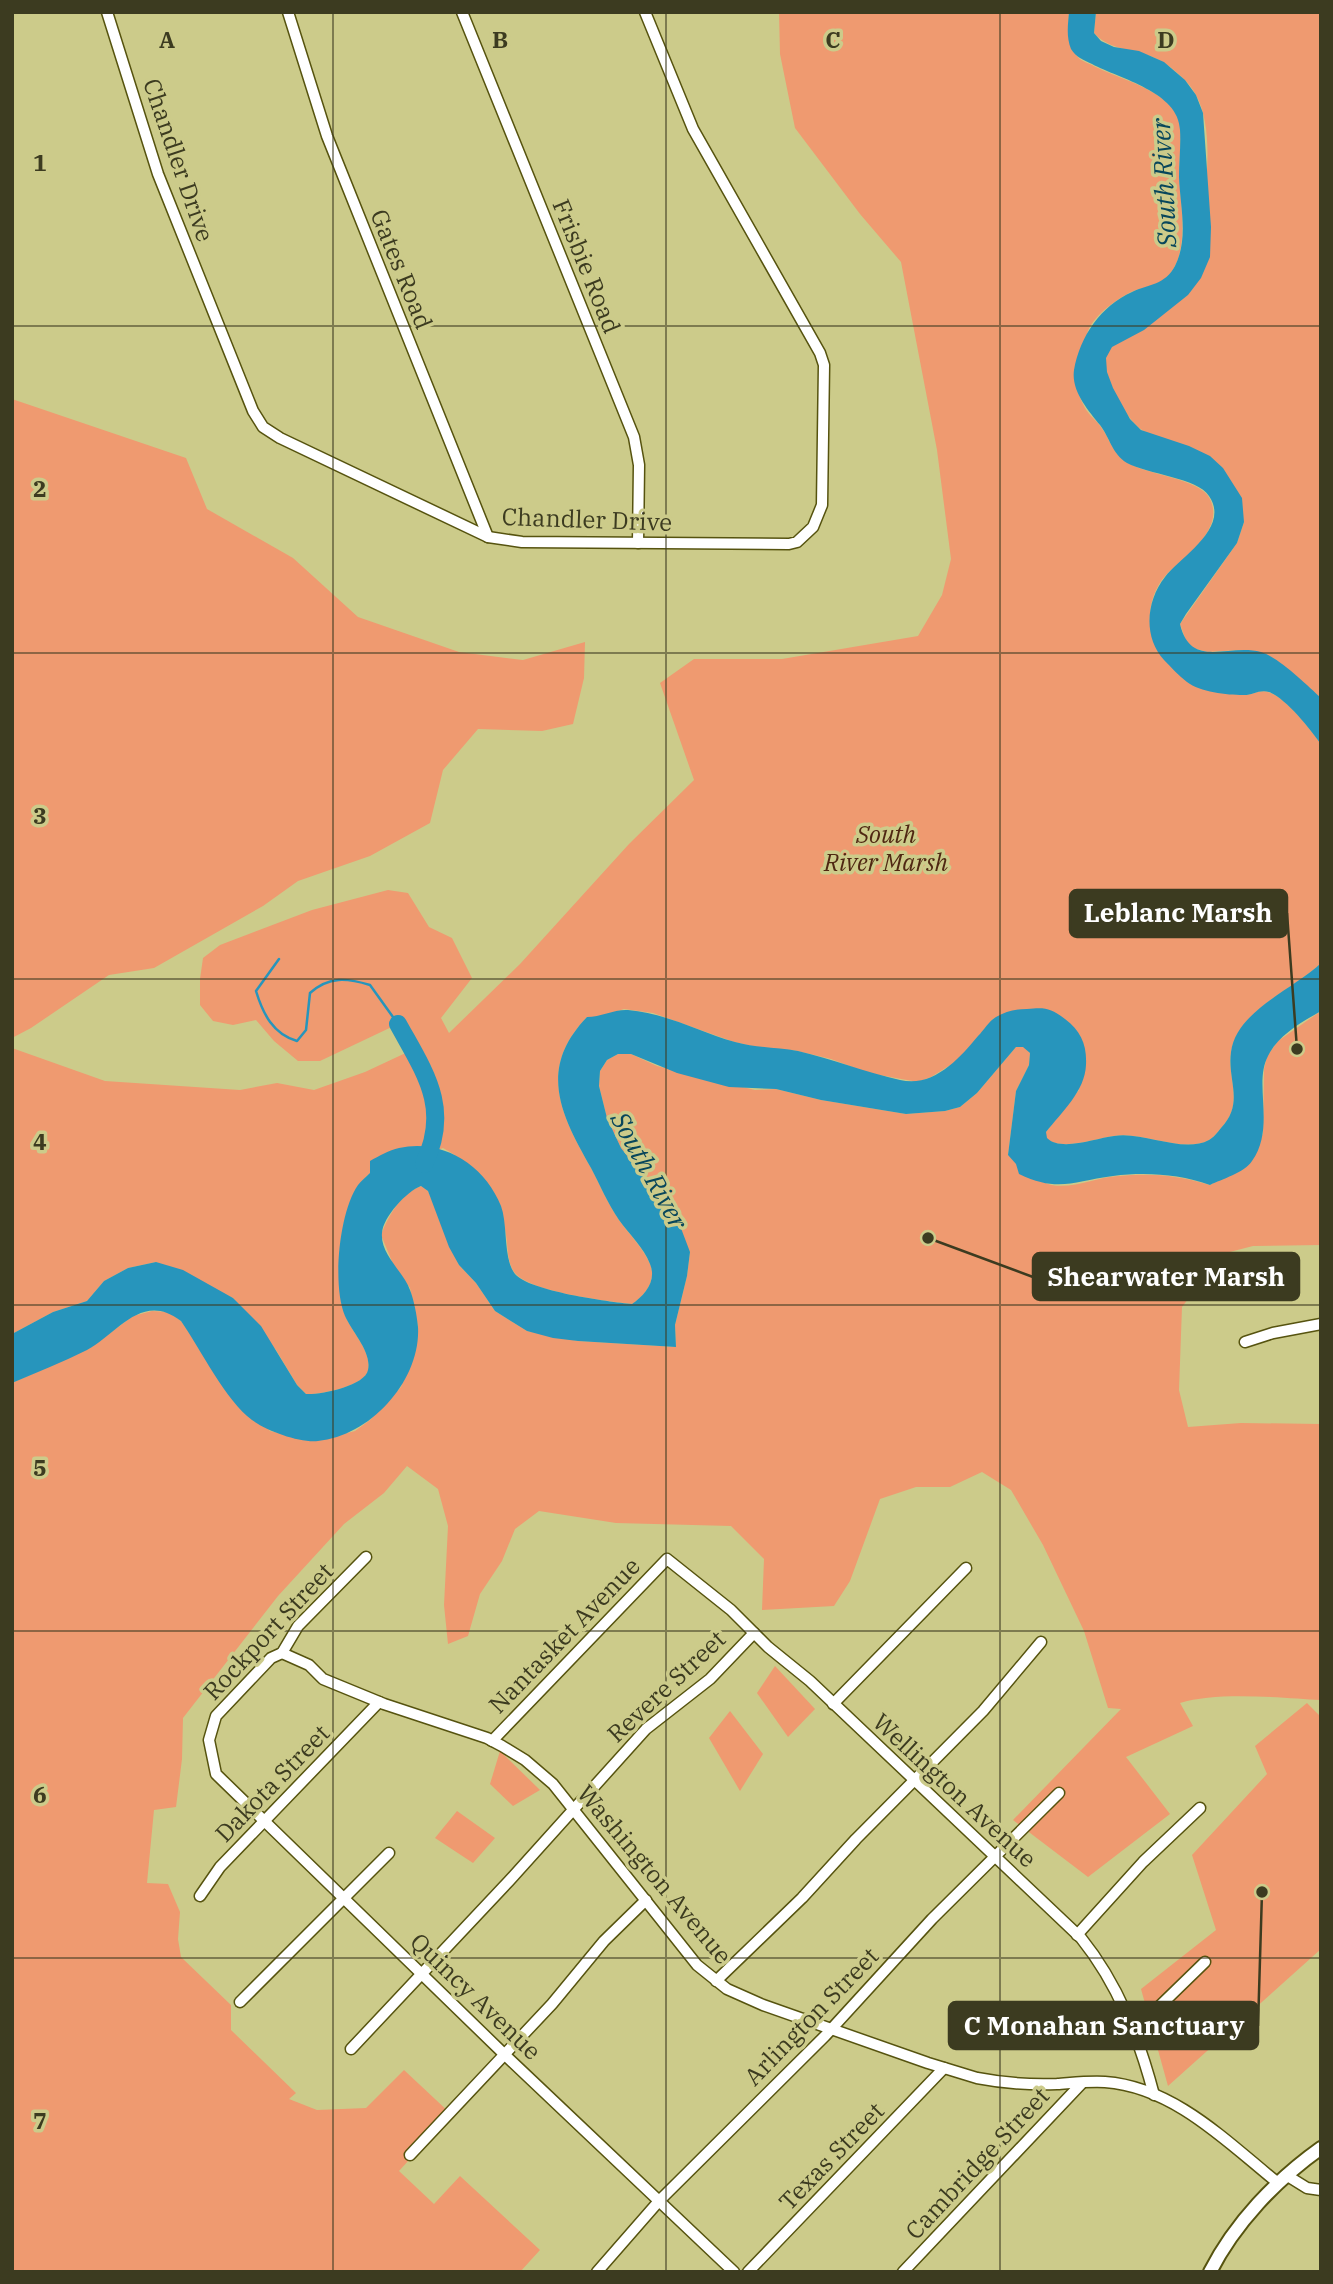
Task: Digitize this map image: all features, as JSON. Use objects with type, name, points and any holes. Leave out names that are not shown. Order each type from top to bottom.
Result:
[{"type":"street","name":"Chandler Drive","points":[[107,12],[158,174],[253,411],[263,428],[488,537],[508,541],[781,546],[797,542],[813,527],[822,505],[822,359],[693,129],[645,12]]},
{"type":"street","name":"Gates Road","points":[[288,12],[327,136],[488,537]]},
{"type":"street","name":"Frisbie Road","points":[[462,12],[634,437],[639,465],[639,542]]},
{"type":"street","points":[[1245,1342],[1273,1333],[1321,1324]]},
{"type":"street","name":"Rockport Street","points":[[209,1739],[213,1724],[222,1708],[271,1658],[282,1653],[298,1626],[366,1557]]},
{"type":"street","name":"Wellington Avenue","points":[[667,1559],[731,1610],[1077,1935],[1104,1969],[1119,1995],[1145,2059],[1154,2095]]},
{"type":"street","name":"Nantasket Avenue","points":[[492,1741],[667,1559]]},
{"type":"street","points":[[833,1704],[966,1568]]},
{"type":"street","name":"Revere Street","points":[[351,2049],[509,1881],[646,1729],[710,1679],[754,1633]]},
{"type":"street","points":[[716,1982],[802,1898],[995,1698],[1041,1642]]},
{"type":"street","name":"Washington Avenue","points":[[282,1653],[309,1665],[323,1679],[379,1702],[492,1741],[541,1773],[573,1809],[697,1965],[727,1989],[830,2029],[977,2078],[1007,2083],[1104,2082],[1142,2090],[1175,2104],[1282,2179],[1321,2190]]},
{"type":"street","name":"Dakota Street","points":[[200,1896],[220,1867],[379,1702]]},
{"type":"street","name":"Quincy Avenue","points":[[209,1739],[216,1774],[505,2055],[734,2272]]},
{"type":"street","name":"Arlington Street","points":[[597,2272],[659,2201],[830,2029],[932,1919],[1059,1793]]},
{"type":"street","points":[[1077,1935],[1143,1862],[1200,1808]]},
{"type":"street","points":[[240,2002],[389,1853]]},
{"type":"street","points":[[410,2155],[552,2004],[604,1941],[646,1900]]},
{"type":"street","points":[[1134,2031],[1205,1962]]},
{"type":"street","name":"Texas Street","points":[[748,2272],[944,2068]]},
{"type":"street","name":"Cambridge Street","points":[[903,2272],[1082,2083]]},
{"type":"street","points":[[1210,2272],[1235,2231],[1282,2179],[1321,2148]]},
{"type":"green space","name":"South River Marsh","points":[[779,12],[1069,12],[1070,42],[1079,58],[1157,95],[1176,113],[1181,131],[1179,173],[1182,216],[1181,247],[1177,260],[1171,272],[1161,282],[1123,297],[1108,307],[1091,325],[1076,372],[1075,385],[1086,409],[1125,461],[1196,486],[1210,499],[1213,510],[1208,532],[1166,575],[1154,594],[1150,627],[1163,658],[1188,677],[1223,691],[1246,695],[1265,691],[1275,695],[1297,714],[1321,744],[1321,963],[1268,1002],[1244,1024],[1235,1037],[1231,1052],[1234,1100],[1228,1118],[1211,1139],[1187,1145],[1125,1135],[1069,1144],[1052,1142],[1046,1138],[1046,1132],[1079,1090],[994,1018],[957,1061],[918,1082],[868,1073],[831,1059],[793,1050],[765,1049],[734,1042],[653,1013],[624,1009],[599,1017],[587,1017],[562,1055],[558,1074],[559,1092],[571,1129],[608,1201],[650,1264],[652,1276],[649,1287],[632,1304],[551,1290],[522,1279],[510,1264],[503,1219],[493,1193],[478,1173],[443,1148],[374,1171],[358,1187],[350,1202],[339,1260],[341,1297],[344,1312],[364,1348],[369,1363],[365,1376],[350,1385],[306,1394],[297,1385],[276,1350],[233,1298],[156,1262],[128,1268],[104,1281],[87,1301],[53,1312],[12,1334],[12,1048],[105,1081],[240,1090],[277,1083],[314,1090],[365,1072],[412,1050],[398,1024],[320,1061],[298,1061],[274,1041],[256,1020],[233,1025],[213,1021],[200,1005],[200,979],[203,958],[220,945],[312,910],[388,890],[408,893],[429,927],[452,938],[472,978],[441,1018],[449,1033],[520,964],[629,844],[694,780],[660,683],[694,659],[782,659],[918,636],[942,595],[951,559],[937,450],[901,262],[860,214],[795,128],[780,54]]},
{"type":"green space","points":[[1096,12],[1321,12],[1321,698],[1297,678],[1241,650],[1207,652],[1193,648],[1186,641],[1180,624],[1237,543],[1244,522],[1157,437],[1136,425],[1116,396],[1105,365],[1111,347],[1188,295],[1205,193],[1207,139],[1196,95],[1186,82],[1157,59],[1102,40],[1094,33]]},
{"type":"green space","points":[[12,399],[186,458],[207,509],[293,558],[358,617],[459,652],[523,660],[585,642],[584,678],[573,724],[542,731],[478,729],[443,770],[430,823],[370,856],[298,881],[263,906],[154,968],[109,975],[12,1038]]},
{"type":"green space","points":[[1321,1011],[1321,1245],[1253,1246],[1222,1254],[1182,1307],[1179,1390],[1188,1427],[1241,1423],[1321,1424],[1321,1700],[1231,1696],[1180,1703],[1193,1726],[1126,1757],[1170,1814],[1088,1877],[1013,1820],[1121,1709],[1108,1708],[1084,1631],[1043,1545],[1011,1490],[982,1472],[950,1487],[916,1487],[880,1499],[850,1581],[834,1606],[762,1610],[764,1559],[731,1526],[616,1523],[539,1511],[515,1529],[502,1561],[480,1594],[468,1636],[448,1644],[444,1605],[448,1526],[438,1489],[407,1466],[384,1493],[344,1524],[278,1596],[183,1718],[182,1759],[176,1807],[154,1810],[147,1883],[168,1884],[180,1912],[178,1939],[181,1957],[231,2005],[231,2030],[296,2093],[289,2099],[317,2110],[366,2108],[404,2070],[451,2114],[399,2171],[434,2204],[460,2176],[540,2250],[520,2272],[12,2272],[12,1383],[90,1348],[133,1316],[152,1311],[169,1312],[181,1321],[202,1351],[270,1431],[316,1441],[355,1431],[370,1420],[401,1387],[418,1326],[410,1288],[393,1264],[381,1235],[397,1206],[408,1194],[422,1186],[428,1191],[459,1265],[476,1283],[495,1311],[527,1331],[578,1341],[676,1347],[675,1325],[690,1252],[656,1191],[621,1148],[607,1118],[599,1086],[600,1071],[607,1060],[618,1054],[631,1054],[657,1066],[755,1090],[776,1089],[821,1100],[906,1114],[960,1107],[977,1093],[1016,1047],[1024,1047],[1030,1053],[1029,1065],[1016,1091],[1008,1155],[1034,1176],[1043,1182],[1061,1186],[1109,1177],[1142,1175],[1175,1177],[1210,1185],[1241,1169],[1263,1134],[1264,1069],[1267,1056],[1278,1041]]},
{"type":"green space","points":[[775,1666],[815,1709],[788,1737],[757,1693]]},
{"type":"green space","points":[[1307,1703],[1321,1717],[1321,1949],[1168,2086],[1141,1989],[1216,1930],[1192,1855],[1267,1774],[1255,1746]]},
{"type":"green space","points":[[730,1711],[763,1754],[740,1791],[709,1738]]},
{"type":"green space","points":[[500,1751],[540,1790],[513,1806],[490,1784]]},
{"type":"green space","points":[[457,1811],[495,1838],[473,1863],[435,1838]]},
{"type":"water","points":[[1069,12],[1096,12],[1094,33],[1101,41],[1114,47],[1139,51],[1164,62],[1185,80],[1196,95],[1203,113],[1211,227],[1210,257],[1201,278],[1188,295],[1144,330],[1112,347],[1106,358],[1107,372],[1113,388],[1130,419],[1141,430],[1210,456],[1223,468],[1242,498],[1244,522],[1237,543],[1180,624],[1185,638],[1193,647],[1202,651],[1261,652],[1276,659],[1292,672],[1321,698],[1321,744],[1276,695],[1265,691],[1246,695],[1222,694],[1192,685],[1164,660],[1153,641],[1149,619],[1154,597],[1165,577],[1209,530],[1214,519],[1214,508],[1209,496],[1194,485],[1136,467],[1122,459],[1081,400],[1075,385],[1074,370],[1081,345],[1102,314],[1121,298],[1166,277],[1175,266],[1183,233],[1179,177],[1180,130],[1177,117],[1159,96],[1075,54],[1068,40]]},
{"type":"water","points":[[1321,963],[1321,1011],[1291,1030],[1278,1042],[1272,1048],[1264,1067],[1264,1120],[1259,1148],[1244,1169],[1210,1185],[1186,1178],[1150,1174],[1056,1184],[1033,1180],[1019,1174],[1016,1164],[1008,1155],[1016,1091],[1029,1065],[1030,1053],[1023,1047],[1016,1047],[977,1093],[960,1107],[906,1114],[821,1100],[776,1089],[729,1087],[677,1073],[631,1054],[618,1054],[607,1060],[600,1071],[599,1086],[607,1118],[621,1148],[679,1223],[690,1252],[675,1325],[676,1347],[553,1338],[527,1331],[495,1311],[476,1283],[459,1265],[449,1247],[428,1191],[421,1186],[397,1205],[382,1233],[388,1256],[407,1283],[411,1294],[418,1327],[417,1347],[402,1385],[374,1417],[356,1429],[338,1437],[311,1441],[284,1435],[258,1424],[233,1401],[181,1321],[167,1313],[154,1310],[131,1318],[87,1350],[12,1383],[12,1334],[53,1312],[87,1301],[104,1281],[128,1268],[156,1262],[183,1270],[233,1298],[261,1326],[297,1385],[306,1394],[331,1391],[359,1381],[368,1370],[368,1363],[361,1342],[345,1316],[341,1303],[338,1268],[342,1230],[351,1197],[370,1173],[370,1161],[399,1148],[431,1147],[446,1151],[473,1167],[484,1178],[501,1206],[511,1268],[523,1280],[570,1295],[632,1304],[651,1282],[650,1264],[608,1201],[571,1129],[559,1092],[558,1074],[562,1055],[587,1017],[623,1010],[642,1012],[735,1042],[798,1051],[887,1077],[912,1081],[923,1080],[944,1070],[1000,1015],[1018,1009],[1048,1009],[1075,1028],[1084,1045],[1086,1065],[1082,1084],[1072,1101],[1046,1132],[1047,1138],[1053,1142],[1070,1144],[1125,1135],[1187,1145],[1211,1139],[1228,1118],[1234,1100],[1231,1052],[1235,1037],[1243,1024]]},
{"type":"waterway","points":[[279,959],[256,991],[270,1022],[289,1038],[297,1041],[306,1030],[310,993],[317,987],[338,980],[370,985],[398,1024]]},
{"type":"waterway","points":[[398,1024],[425,1075],[435,1108],[432,1144],[424,1164]]},
{"type":"place","name":"Leblanc Marsh","points":[[1297,1049]]},
{"type":"place","name":"Shearwater Marsh","points":[[928,1238]]},
{"type":"place","name":"C Monahan Sanctuary","points":[[1262,1892]]},
{"type":"water label","name":"South River","points":[[1163,183]]},
{"type":"water label","name":"South River","points":[[650,1170]]}]
